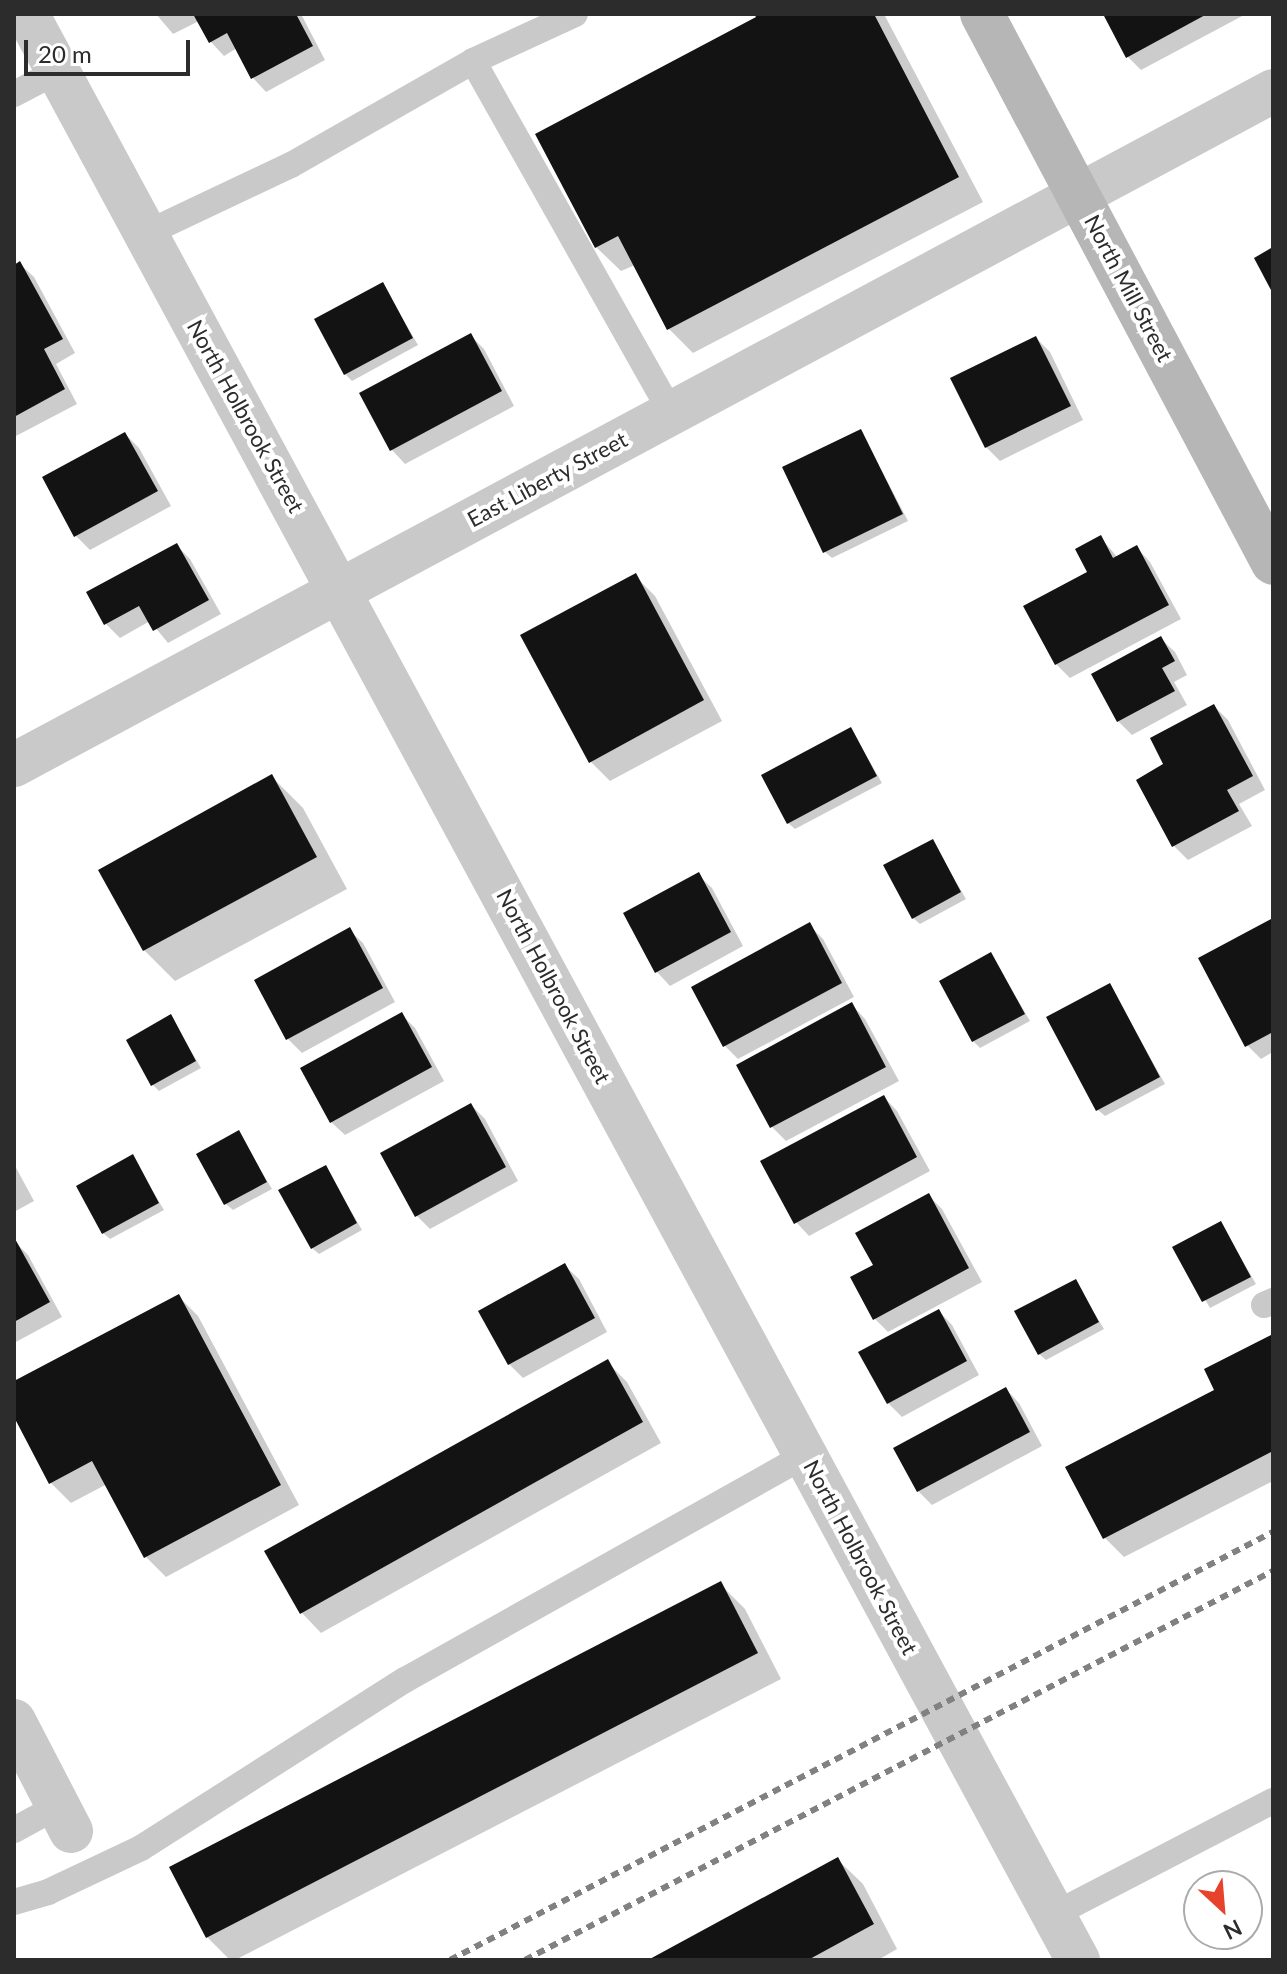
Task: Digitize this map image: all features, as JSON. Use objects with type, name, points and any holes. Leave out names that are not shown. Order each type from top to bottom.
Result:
[{"type":"street","name":"North Holbrook Street","points":[[27,14],[341,590],[1078,1960]]},
{"type":"street","name":"North Mill Street","points":[[982,14],[1267,537]]},
{"type":"street","name":"East Liberty Street","points":[[14,765],[1273,91]]},
{"type":"street","points":[[14,1721],[65,1819]]},
{"type":"lane","points":[[147,233],[291,165],[473,61],[575,14]]},
{"type":"lane","points":[[473,61],[671,413]]},
{"type":"lane","points":[[14,94],[58,71]]},
{"type":"lane","points":[[14,1902],[48,1892],[141,1848],[405,1680],[806,1455]]},
{"type":"lane","points":[[1053,1915],[1273,1801]]},
{"type":"lane","points":[[14,1830],[65,1819]]},
{"type":"building","points":[[193,14],[296,14],[313,46],[251,79],[227,33],[209,43]]},
{"type":"building","points":[[754,14],[874,14],[959,177],[667,330],[618,236],[595,248],[535,134],[756,17]]},
{"type":"building","points":[[1103,14],[1207,14],[1126,58]]},
{"type":"building","points":[[1273,247],[1273,294],[1254,258]]},
{"type":"building","points":[[20,261],[63,339],[44,349],[65,389],[14,417],[14,265]]},
{"type":"building","points":[[383,282],[413,338],[344,375],[314,319]]},
{"type":"building","points":[[471,333],[502,391],[390,451],[359,393]]},
{"type":"building","points":[[1036,336],[1071,406],[985,448],[950,378]]},
{"type":"building","points":[[861,429],[903,514],[823,553],[782,467]]},
{"type":"building","points":[[125,432],[158,491],[74,537],[42,477]]},
{"type":"building","points":[[1101,535],[1113,558],[1137,545],[1169,605],[1055,665],[1023,606],[1087,572],[1075,549]]},
{"type":"building","points":[[177,543],[209,600],[153,631],[139,606],[104,625],[86,592]]},
{"type":"building","points":[[636,573],[704,700],[589,763],[520,635]]},
{"type":"building","points":[[1161,636],[1175,661],[1162,668],[1175,691],[1117,722],[1091,674]]},
{"type":"building","points":[[1214,704],[1253,776],[1227,790],[1239,811],[1172,847],[1136,780],[1163,764],[1150,738]]},
{"type":"building","points":[[851,727],[877,776],[787,824],[761,775]]},
{"type":"building","points":[[272,774],[317,857],[143,951],[98,870]]},
{"type":"building","points":[[933,839],[961,892],[912,919],[883,865]]},
{"type":"building","points":[[699,872],[731,932],[655,973],[623,913]]},
{"type":"building","points":[[1273,918],[1273,1032],[1245,1047],[1198,958]]},
{"type":"building","points":[[810,922],[842,983],[723,1047],[691,987]]},
{"type":"building","points":[[350,927],[383,988],[286,1040],[254,980]]},
{"type":"building","points":[[991,952],[1025,1014],[972,1042],[939,981]]},
{"type":"building","points":[[1110,983],[1160,1077],[1096,1111],[1046,1017]]},
{"type":"building","points":[[852,1002],[886,1067],[770,1128],[736,1065]]},
{"type":"building","points":[[402,1012],[432,1067],[330,1123],[300,1068]]},
{"type":"building","points":[[171,1014],[196,1061],[151,1086],[126,1040]]},
{"type":"building","points":[[884,1095],[917,1157],[794,1224],[760,1161]]},
{"type":"building","points":[[471,1103],[506,1167],[415,1217],[380,1153]]},
{"type":"building","points":[[239,1130],[267,1182],[224,1205],[196,1154]]},
{"type":"building","points":[[133,1154],[159,1203],[102,1234],[76,1186]]},
{"type":"building","points":[[326,1165],[357,1223],[311,1249],[278,1190]]},
{"type":"building","points":[[929,1193],[969,1268],[873,1320],[850,1277],[873,1265],[855,1233]]},
{"type":"building","points":[[1221,1221],[1251,1277],[1202,1302],[1172,1247]]},
{"type":"building","points":[[14,1237],[50,1302],[14,1322]]},
{"type":"building","points":[[565,1263],[595,1318],[508,1365],[478,1311]]},
{"type":"building","points":[[1076,1279],[1099,1322],[1038,1355],[1014,1311]]},
{"type":"building","points":[[179,1294],[281,1485],[144,1558],[92,1461],[49,1484],[14,1417],[14,1381]]},
{"type":"building","points":[[939,1309],[967,1361],[887,1404],[858,1352]]},
{"type":"building","points":[[1273,1334],[1273,1451],[1103,1539],[1065,1467],[1214,1390],[1204,1369]]},
{"type":"building","points":[[608,1359],[643,1422],[300,1614],[264,1551]]},
{"type":"building","points":[[1006,1387],[1030,1432],[917,1492],[893,1448]]},
{"type":"building","points":[[721,1581],[758,1653],[206,1938],[169,1867]]},
{"type":"building","points":[[838,1857],[874,1924],[808,1960],[648,1960]]},
{"type":"railway","points":[[450,1960],[1273,1532]]},
{"type":"railway","points":[[525,1960],[1273,1571]]}]
